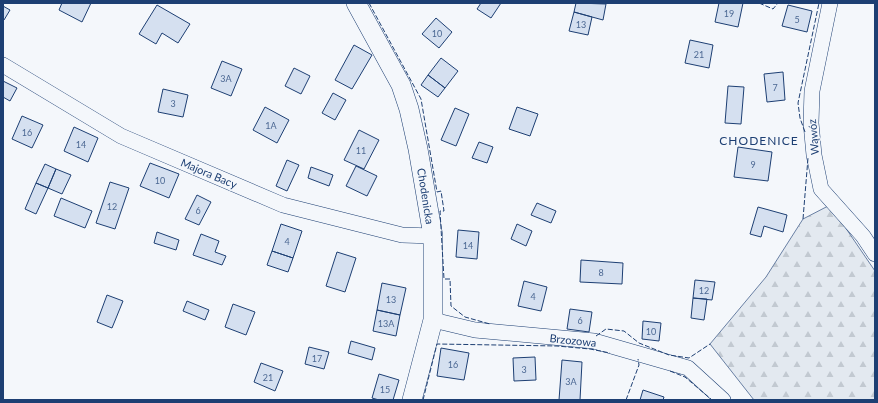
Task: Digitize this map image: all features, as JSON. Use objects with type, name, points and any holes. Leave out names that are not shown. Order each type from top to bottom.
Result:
[{"type":"street","name":"Chodenicka","points":[[356,3],[402,86],[418,149],[433,236],[433,320],[412,400]]},
{"type":"street","name":"Wąwóz","points":[[830,3],[812,91],[811,123],[814,155],[821,189],[863,236],[875,254]]},
{"type":"street","name":"Majora Bacy","points":[[3,65],[121,136],[283,205],[402,235],[433,236]]},
{"type":"street","name":"Brzozowa","points":[[433,320],[475,330],[594,341],[688,368],[723,400]]},
{"type":"green space","points":[[830,205],[875,271],[875,400],[754,400],[710,344],[766,277],[803,219]]},
{"type":"building","points":[[62,3],[91,3],[82,22],[59,10]]},
{"type":"building","points":[[481,3],[501,3],[491,18],[477,9]]},
{"type":"building","points":[[576,3],[606,4],[603,20],[574,12]]},
{"type":"building","points":[[719,3],[743,3],[738,27],[715,22]]},
{"type":"building","points":[[157,5],[190,24],[178,43],[162,33],[156,44],[139,34]]},
{"type":"building","points":[[788,5],[812,11],[807,32],[782,26]]},
{"type":"building","points":[[3,6],[10,10],[4,20],[3,19]]},
{"type":"building","points":[[574,12],[592,17],[588,35],[569,31]]},
{"type":"building","points":[[436,18],[452,32],[439,48],[422,34]]},
{"type":"building","points":[[690,40],[713,45],[709,68],[685,63]]},
{"type":"building","points":[[354,45],[372,55],[352,89],[335,80]]},
{"type":"building","points":[[441,58],[458,71],[445,88],[428,75]]},
{"type":"building","points":[[222,61],[242,69],[231,96],[211,88]]},
{"type":"building","points":[[294,68],[310,76],[301,94],[285,86]]},
{"type":"building","points":[[783,72],[785,100],[767,102],[764,74]]},
{"type":"building","points":[[428,75],[445,88],[438,97],[421,85]]},
{"type":"building","points":[[3,81],[17,88],[10,101],[3,97]]},
{"type":"building","points":[[728,86],[744,87],[741,124],[725,123]]},
{"type":"building","points":[[163,89],[188,95],[183,117],[158,112]]},
{"type":"building","points":[[333,93],[346,100],[335,120],[322,113]]},
{"type":"building","points":[[265,107],[289,120],[277,143],[253,130]]},
{"type":"building","points":[[517,107],[538,114],[530,136],[509,129]]},
{"type":"building","points":[[455,108],[469,114],[456,146],[441,140]]},
{"type":"building","points":[[22,116],[43,125],[32,148],[12,139]]},
{"type":"building","points":[[74,127],[98,138],[88,162],[64,151]]},
{"type":"building","points":[[359,130],[379,140],[364,169],[344,160]]},
{"type":"building","points":[[479,142],[493,147],[487,163],[472,158]]},
{"type":"building","points":[[738,147],[772,152],[768,181],[734,177]]},
{"type":"building","points":[[287,160],[299,165],[287,191],[276,186]]},
{"type":"building","points":[[150,163],[179,174],[169,198],[140,186]]},
{"type":"building","points":[[45,164],[56,169],[48,188],[36,183]]},
{"type":"building","points":[[356,166],[377,176],[367,196],[346,186]]},
{"type":"building","points":[[311,167],[333,175],[329,186],[308,178]]},
{"type":"building","points":[[56,169],[71,175],[62,194],[48,188]]},
{"type":"building","points":[[110,182],[129,188],[115,229],[96,223]]},
{"type":"building","points":[[36,183],[48,188],[36,214],[25,209]]},
{"type":"building","points":[[197,195],[211,202],[199,225],[185,219]]},
{"type":"building","points":[[61,198],[92,211],[85,228],[54,216]]},
{"type":"building","points":[[537,203],[556,211],[551,223],[531,215]]},
{"type":"building","points":[[758,207],[787,215],[783,232],[764,226],[761,237],[750,234]]},
{"type":"building","points":[[281,224],[302,231],[293,258],[272,251]]},
{"type":"building","points":[[517,224],[532,231],[526,246],[511,239]]},
{"type":"building","points":[[458,230],[479,232],[477,259],[456,257]]},
{"type":"building","points":[[157,232],[179,240],[176,250],[154,243]]},
{"type":"building","points":[[201,234],[219,241],[215,252],[226,256],[222,265],[193,255]]},
{"type":"building","points":[[272,251],[293,258],[288,272],[267,265]]},
{"type":"building","points":[[337,252],[356,258],[345,292],[326,286]]},
{"type":"building","points":[[581,260],[623,263],[622,284],[580,282]]},
{"type":"building","points":[[695,280],[715,282],[712,300],[693,298]]},
{"type":"building","points":[[524,281],[547,287],[541,311],[518,306]]},
{"type":"building","points":[[382,283],[406,288],[400,315],[377,310]]},
{"type":"building","points":[[107,295],[123,301],[112,328],[97,322]]},
{"type":"building","points":[[693,298],[707,299],[704,320],[691,318]]},
{"type":"building","points":[[187,301],[209,310],[205,320],[183,311]]},
{"type":"building","points":[[233,304],[255,312],[246,335],[225,327]]},
{"type":"building","points":[[570,309],[592,312],[589,332],[567,329]]},
{"type":"building","points":[[377,310],[400,315],[396,336],[373,331]]},
{"type":"building","points":[[643,321],[661,323],[659,341],[642,339]]},
{"type":"building","points":[[351,341],[375,348],[372,360],[348,353]]},
{"type":"building","points":[[309,347],[329,352],[324,369],[305,364]]},
{"type":"building","points":[[441,348],[469,353],[464,380],[437,376]]},
{"type":"building","points":[[535,357],[536,380],[514,381],[513,358]]},
{"type":"building","points":[[562,360],[582,362],[580,400],[559,400]]},
{"type":"building","points":[[261,363],[283,371],[275,391],[254,382]]},
{"type":"building","points":[[379,374],[399,380],[393,400],[379,400],[372,398]]},
{"type":"building","points":[[643,390],[664,397],[663,400],[640,400]]},
{"type":"fence","points":[[369,3],[421,99],[437,192],[441,191],[444,211],[440,211],[444,279],[450,279],[451,306],[465,317],[490,324]]},
{"type":"fence","points":[[759,3],[773,9],[778,3]]},
{"type":"fence","points":[[805,132],[800,118],[798,103],[819,3]]},
{"type":"fence","points":[[803,219],[808,158]]},
{"type":"fence","points":[[596,336],[606,329],[624,331],[639,343],[669,355],[689,358],[710,344]]},
{"type":"fence","points":[[423,400],[437,344],[557,346],[590,349],[610,353]]},
{"type":"fence","points":[[626,400],[639,365],[638,359]]},
{"type":"fence","points":[[670,371],[685,377],[712,400]]},
{"type":"district","name":"CHODENICE","points":[[759,140]]}]
